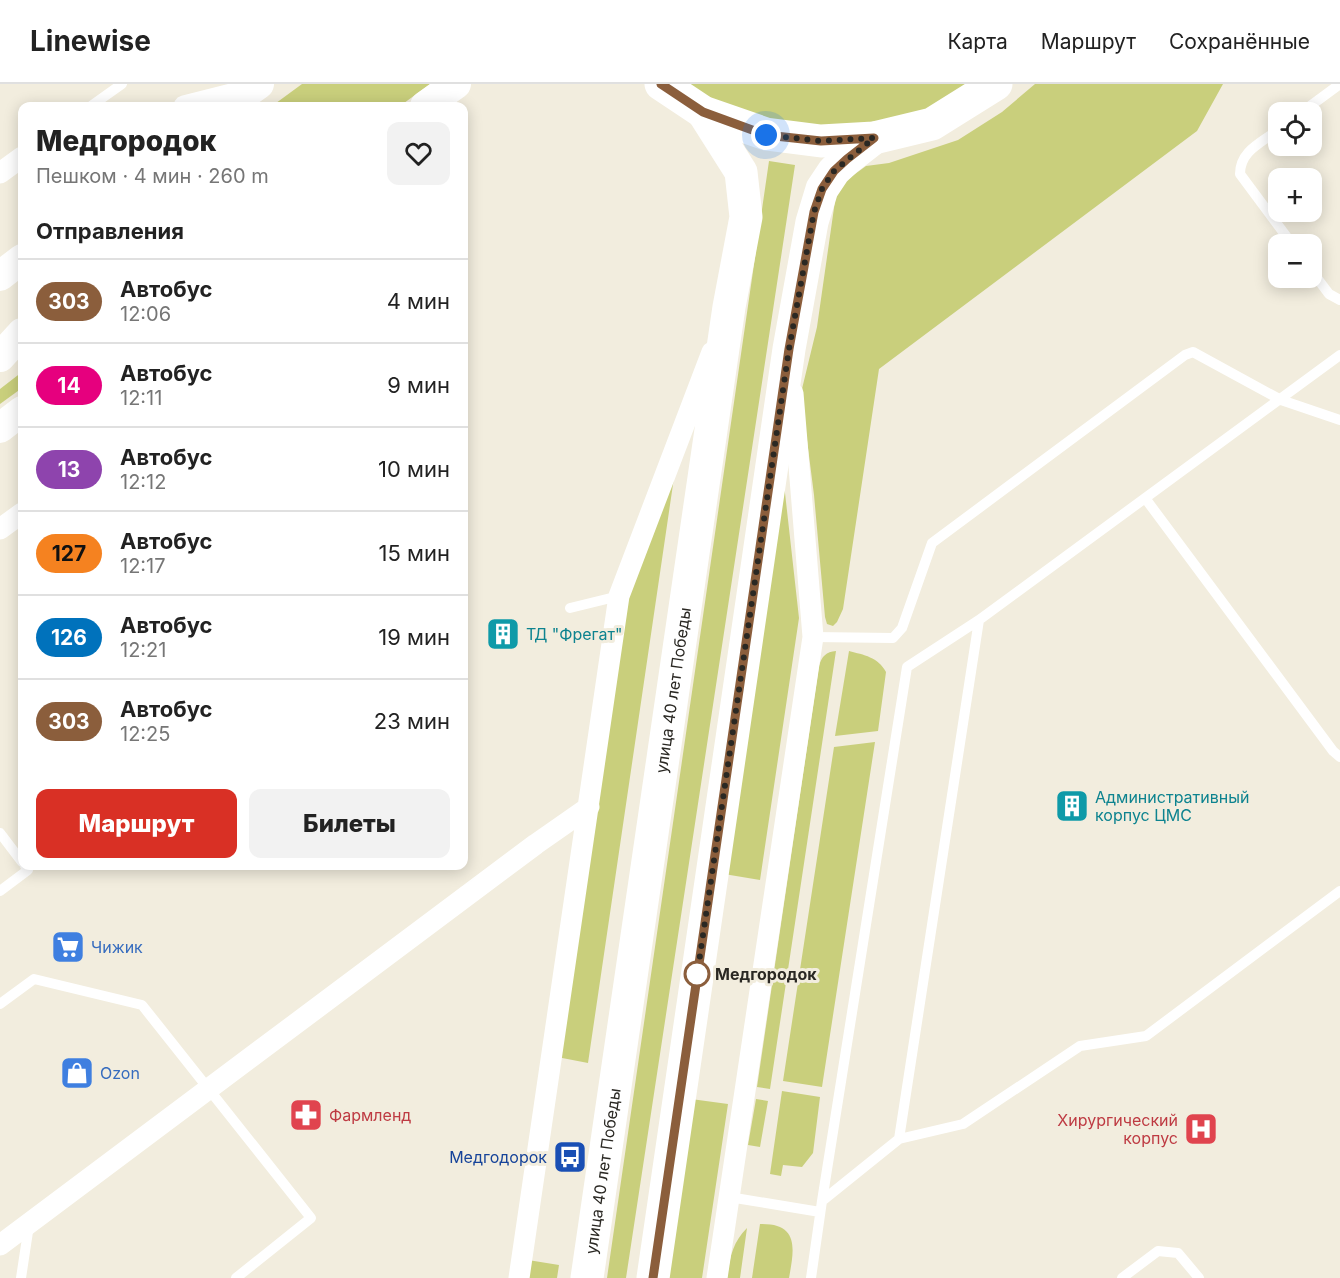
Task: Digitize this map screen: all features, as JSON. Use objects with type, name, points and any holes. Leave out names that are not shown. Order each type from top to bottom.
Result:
[{"type":"main road","points":[[431,102],[456,84]]},
{"type":"main road","points":[[661,84],[703,112],[766,135],[821,141],[874,138],[933,124],[996,84]]},
{"type":"main road","points":[[234,102],[255,87]]},
{"type":"main road","name":"улица 40 лет Победы","points":[[587,1278],[729,307],[746,217],[741,172],[703,112]]},
{"type":"main road","points":[[653,1278],[789,349],[814,212],[822,189],[834,171],[874,138]]},
{"type":"main road","points":[[0,276],[18,262]]},
{"type":"main road","points":[[8,352],[18,338]]},
{"type":"main road","points":[[0,428],[18,414]]},
{"type":"street","points":[[199,102],[255,87]]},
{"type":"street","points":[[0,173],[18,160]]},
{"type":"street","points":[[519,1278],[619,597],[729,307]]},
{"type":"street","points":[[717,1278],[813,637],[789,349]]},
{"type":"street","points":[[0,530],[18,516]]},
{"type":"street","points":[[0,1245],[526,851],[589,807]]},
{"type":"lane","points":[[97,102],[122,84]]},
{"type":"lane","points":[[1316,102],[1340,84]]},
{"type":"lane","points":[[1268,138],[1245,155],[1240,164],[1240,174],[1285,234]]},
{"type":"lane","points":[[1322,285],[1329,294],[1340,300]]},
{"type":"lane","points":[[813,637],[893,638],[902,628],[932,543],[1185,355],[1193,352],[1281,400],[1340,420]]},
{"type":"lane","points":[[811,1278],[907,667],[979,620],[1340,355]]},
{"type":"lane","points":[[1145,498],[1333,751],[1340,757]]},
{"type":"lane","points":[[570,608],[619,597]]},
{"type":"lane","points":[[899,1139],[979,620]]},
{"type":"lane","points":[[0,833],[18,856]]},
{"type":"lane","points":[[0,891],[28,870]]},
{"type":"lane","points":[[729,1197],[821,1207],[899,1139],[963,1124],[1080,1046],[1146,1036],[1340,891]]},
{"type":"lane","points":[[0,1004],[34,979],[142,1005],[311,1218],[237,1278]]},
{"type":"lane","points":[[21,1278],[29,1223]]},
{"type":"lane","points":[[1122,1278],[1158,1251],[1178,1253],[1199,1278]]},
{"type":"green space","points":[[302,84],[430,84],[405,102],[277,102]]},
{"type":"green space","points":[[682,84],[974,84],[934,110],[859,130],[782,128],[708,103]]},
{"type":"green space","points":[[1035,84],[1223,84],[1197,131],[879,369],[843,609],[833,626],[827,624],[801,393],[817,327],[836,194],[844,182],[866,166],[889,163],[958,140],[1002,112]]},
{"type":"green space","points":[[769,161],[795,165],[626,1278],[607,1278]]},
{"type":"green space","points":[[18,375],[18,391],[0,404],[0,389]]},
{"type":"green space","points":[[676,464],[588,1063],[557,1057],[621,614]]},
{"type":"green space","points":[[783,475],[799,618],[760,880],[724,874]]},
{"type":"green space","points":[[836,651],[770,1089],[757,1087],[819,666],[825,655]]},
{"type":"green space","points":[[849,651],[875,660],[886,672],[878,731],[835,736]]},
{"type":"green space","points":[[875,742],[822,1087],[783,1081],[834,747]]},
{"type":"green space","points":[[782,1091],[820,1097],[813,1153],[802,1167],[783,1165],[781,1176],[770,1174]]},
{"type":"green space","points":[[691,1099],[728,1104],[702,1278],[664,1278]]},
{"type":"green space","points":[[756,1099],[768,1101],[760,1147],[748,1145]]},
{"type":"green space","points":[[760,1224],[773,1225],[788,1233],[793,1248],[789,1278],[752,1278]]},
{"type":"green space","points":[[747,1228],[740,1278],[727,1278],[735,1245]]},
{"type":"green space","points":[[528,1260],[559,1265],[557,1278],[526,1278]]},
{"type":"bus line","name":"303","points":[[653,1278],[789,349],[812,222],[822,189],[834,171],[874,138],[821,141],[766,135],[703,112],[661,84]]},
{"type":"place","name":"ТД \"Фрегат\"","points":[[503,634]]},
{"type":"place","name":"Административный корпус ЦМС","points":[[1072,806]]},
{"type":"place","name":"Чижик","points":[[68,947]]},
{"type":"place","name":"Медгородок","points":[[697,974]]},
{"type":"place","name":"Ozon","points":[[77,1073]]},
{"type":"place","name":"Фармленд","points":[[306,1115]]},
{"type":"place","name":"Хирургический корпус","points":[[1201,1129]]},
{"type":"place","name":"Медгодорок","points":[[570,1157]]},
{"type":"route","points":[[697,974],[697,976],[789,349],[814,212],[822,189],[834,171],[874,138],[821,141],[766,135]]}]
